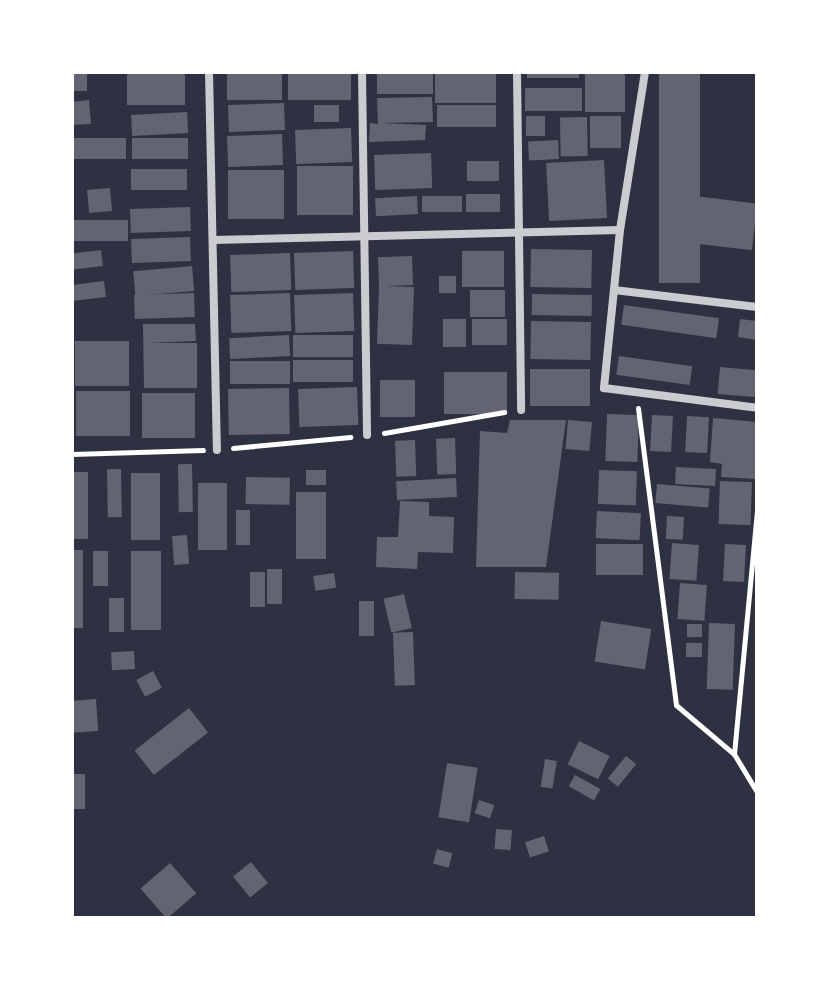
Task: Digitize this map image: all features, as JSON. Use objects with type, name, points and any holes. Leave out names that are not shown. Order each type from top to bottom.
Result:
[{"type":"street","points":[[209,72],[217,450]]},
{"type":"street","points":[[362,72],[367,435]]},
{"type":"street","points":[[517,72],[522,234],[521,410]]},
{"type":"street","points":[[645,72],[620,230],[604,388],[757,408]]},
{"type":"street","points":[[213,240],[620,230]]},
{"type":"street","points":[[614,290],[757,307]]},
{"type":"path","points":[[636,394],[676,705],[734,754],[757,792]]},
{"type":"path","points":[[72,454],[217,450],[367,435],[521,410]]},
{"type":"path","points":[[734,754],[757,509]]},
{"type":"building","points":[[72,72],[87,72],[87,91],[72,91]]},
{"type":"building","points":[[127,72],[185,72],[185,105],[127,105]]},
{"type":"building","points":[[227,72],[282,72],[282,100],[227,100]]},
{"type":"building","points":[[288,72],[351,72],[351,100],[288,100]]},
{"type":"building","points":[[377,72],[433,72],[433,94],[377,94]]},
{"type":"building","points":[[435,72],[496,72],[496,103],[435,103]]},
{"type":"building","points":[[527,72],[579,72],[579,78],[527,78]]},
{"type":"building","points":[[585,72],[625,72],[625,112],[585,112]]},
{"type":"building","points":[[659,72],[700,72],[700,283],[659,283]]},
{"type":"building","points":[[525,88],[582,88],[582,111],[525,111]]},
{"type":"building","points":[[432,97],[433,122],[381,123],[426,125],[425,140],[369,142],[370,123],[378,124],[377,98]]},
{"type":"building","points":[[89,100],[91,124],[72,125],[72,102]]},
{"type":"building","points":[[284,103],[285,130],[229,132],[228,105]]},
{"type":"building","points":[[314,105],[339,105],[339,122],[314,122]]},
{"type":"building","points":[[437,105],[496,105],[496,127],[437,127]]},
{"type":"building","points":[[187,112],[188,133],[132,136],[131,115]]},
{"type":"building","points":[[526,116],[545,116],[545,136],[526,136]]},
{"type":"building","points":[[590,116],[621,116],[621,148],[590,148]]},
{"type":"building","points":[[560,117],[587,117],[588,156],[561,156]]},
{"type":"building","points":[[351,128],[352,162],[296,164],[295,130]]},
{"type":"building","points":[[282,134],[283,165],[228,167],[227,136]]},
{"type":"building","points":[[72,138],[126,138],[126,159],[72,159]]},
{"type":"building","points":[[132,138],[188,138],[188,159],[132,159]]},
{"type":"building","points":[[558,140],[559,159],[529,161],[528,142]]},
{"type":"building","points":[[431,153],[432,188],[375,190],[374,155]]},
{"type":"building","points":[[604,160],[607,218],[549,221],[546,163]]},
{"type":"building","points":[[467,161],[499,161],[499,181],[467,181]]},
{"type":"building","points":[[297,166],[353,166],[353,215],[297,215]]},
{"type":"building","points":[[131,169],[187,169],[187,190],[131,190]]},
{"type":"building","points":[[228,170],[284,170],[284,219],[228,219]]},
{"type":"building","points":[[110,188],[112,211],[89,213],[87,190]]},
{"type":"building","points":[[466,194],[500,194],[500,212],[466,212]]},
{"type":"building","points":[[417,196],[418,214],[376,216],[375,198]]},
{"type":"building","points":[[422,196],[462,196],[462,212],[422,212]]},
{"type":"building","points":[[695,196],[757,204],[752,250],[689,243]]},
{"type":"building","points":[[190,207],[191,231],[131,233],[130,209]]},
{"type":"building","points":[[72,220],[128,220],[128,241],[72,241]]},
{"type":"building","points":[[190,237],[191,261],[132,263],[131,239]]},
{"type":"building","points":[[531,249],[592,250],[591,288],[530,287]]},
{"type":"building","points":[[101,250],[103,266],[74,269],[72,254]]},
{"type":"building","points":[[353,251],[354,288],[295,290],[294,253]]},
{"type":"building","points":[[462,251],[504,251],[504,287],[462,287]]},
{"type":"building","points":[[290,253],[291,290],[231,292],[230,255]]},
{"type":"building","points":[[412,256],[413,285],[379,286],[378,257]]},
{"type":"building","points":[[192,266],[194,291],[135,296],[133,271]]},
{"type":"building","points":[[439,276],[456,276],[456,293],[439,293]]},
{"type":"building","points":[[104,281],[106,297],[74,301],[72,285]]},
{"type":"building","points":[[379,286],[414,287],[412,345],[377,344]]},
{"type":"building","points":[[470,290],[505,290],[505,317],[470,317]]},
{"type":"building","points":[[194,293],[195,317],[135,319],[134,295]]},
{"type":"building","points":[[290,293],[291,331],[231,333],[230,295]]},
{"type":"building","points":[[353,293],[354,331],[295,333],[294,295]]},
{"type":"building","points":[[532,294],[592,295],[592,316],[532,315]]},
{"type":"building","points":[[624,305],[719,318],[716,338],[621,325]]},
{"type":"building","points":[[443,319],[466,319],[466,347],[443,347]]},
{"type":"building","points":[[472,319],[507,319],[507,345],[472,345]]},
{"type":"building","points":[[740,319],[757,321],[757,340],[738,337]]},
{"type":"building","points":[[531,321],[591,322],[590,360],[530,359]]},
{"type":"building","points":[[143,324],[195,324],[196,341],[149,343],[197,343],[197,388],[144,388]]},
{"type":"building","points":[[289,335],[290,356],[230,359],[229,338]]},
{"type":"building","points":[[293,335],[353,335],[353,357],[293,357]]},
{"type":"building","points":[[75,341],[129,341],[129,386],[75,386]]},
{"type":"building","points":[[619,356],[692,366],[690,385],[616,375]]},
{"type":"building","points":[[293,360],[353,360],[353,382],[293,382]]},
{"type":"building","points":[[230,361],[290,361],[290,384],[230,384]]},
{"type":"building","points":[[720,367],[757,370],[755,397],[718,394]]},
{"type":"building","points":[[530,369],[590,369],[590,406],[530,406]]},
{"type":"building","points":[[444,372],[507,372],[507,414],[444,414]]},
{"type":"building","points":[[380,380],[415,380],[415,417],[380,417]]},
{"type":"building","points":[[357,387],[358,425],[299,427],[298,389]]},
{"type":"building","points":[[289,388],[290,434],[229,435],[228,389]]},
{"type":"building","points":[[76,391],[130,391],[130,436],[76,436]]},
{"type":"building","points":[[142,393],[195,393],[195,438],[142,438]]},
{"type":"building","points":[[607,414],[639,415],[637,462],[605,461]]},
{"type":"building","points":[[652,415],[673,416],[671,452],[650,451]]},
{"type":"building","points":[[687,416],[709,417],[707,453],[685,452]]},
{"type":"building","points":[[713,418],[757,422],[755,479],[721,477],[722,464],[710,462]]},
{"type":"building","points":[[510,420],[566,420],[546,567],[476,567],[480,431],[507,433]]},
{"type":"building","points":[[568,420],[592,422],[589,451],[565,449]]},
{"type":"building","points":[[455,438],[456,474],[437,475],[436,439]]},
{"type":"building","points":[[415,440],[416,476],[396,477],[395,441]]},
{"type":"building","points":[[178,464],[192,464],[193,512],[179,512]]},
{"type":"building","points":[[676,467],[716,469],[715,486],[675,484]]},
{"type":"building","points":[[107,469],[121,469],[122,517],[108,517]]},
{"type":"building","points":[[306,470],[326,470],[326,485],[306,485]]},
{"type":"building","points":[[599,470],[637,471],[636,505],[598,504]]},
{"type":"building","points":[[72,472],[88,472],[88,539],[72,539]]},
{"type":"building","points":[[131,473],[160,473],[160,540],[131,540]]},
{"type":"building","points":[[246,477],[290,478],[290,505],[246,504]]},
{"type":"building","points":[[456,478],[457,497],[397,500],[396,481]]},
{"type":"building","points":[[720,481],[752,482],[750,525],[718,524]]},
{"type":"building","points":[[198,483],[227,483],[227,550],[198,550]]},
{"type":"building","points":[[657,484],[710,489],[708,508],[655,503]]},
{"type":"building","points":[[296,492],[326,492],[326,559],[296,559]]},
{"type":"building","points":[[400,501],[429,502],[429,516],[454,517],[453,553],[418,552],[417,569],[376,567],[377,537],[398,537]]},
{"type":"building","points":[[236,510],[250,510],[250,545],[236,545]]},
{"type":"building","points":[[597,511],[641,513],[640,540],[596,538]]},
{"type":"building","points":[[667,516],[684,517],[683,540],[666,539]]},
{"type":"building","points":[[187,535],[189,564],[174,565],[172,536]]},
{"type":"building","points":[[672,543],[699,545],[696,581],[669,579]]},
{"type":"building","points":[[596,544],[643,544],[643,575],[596,575]]},
{"type":"building","points":[[725,544],[746,545],[744,582],[723,581]]},
{"type":"building","points":[[72,550],[83,550],[83,628],[72,628]]},
{"type":"building","points":[[93,551],[108,551],[108,586],[93,586]]},
{"type":"building","points":[[131,551],[161,551],[161,630],[131,630]]},
{"type":"building","points":[[267,569],[282,569],[282,604],[267,604]]},
{"type":"building","points":[[250,572],[265,572],[265,607],[250,607]]},
{"type":"building","points":[[515,572],[559,573],[559,600],[515,599]]},
{"type":"building","points":[[334,573],[336,588],[315,591],[313,576]]},
{"type":"building","points":[[680,583],[707,585],[704,621],[677,619]]},
{"type":"building","points":[[404,594],[412,628],[391,633],[384,599]]},
{"type":"building","points":[[109,598],[124,598],[124,632],[109,632]]},
{"type":"building","points":[[359,601],[374,601],[374,636],[359,636]]},
{"type":"building","points":[[601,621],[651,629],[645,669],[595,661]]},
{"type":"building","points":[[709,623],[735,624],[733,690],[707,689]]},
{"type":"building","points":[[687,624],[702,624],[702,637],[687,637]]},
{"type":"building","points":[[413,632],[415,685],[395,686],[393,633]]},
{"type":"building","points":[[686,643],[702,643],[702,657],[686,657]]},
{"type":"building","points":[[134,651],[135,669],[112,670],[111,652]]},
{"type":"building","points":[[153,671],[162,688],[145,697],[136,680]]},
{"type":"building","points":[[96,699],[98,731],[74,733],[72,701]]},
{"type":"building","points":[[189,708],[208,732],[154,775],[135,750]]},
{"type":"building","points":[[579,741],[610,756],[598,779],[568,764]]},
{"type":"building","points":[[626,756],[636,764],[618,787],[608,779]]},
{"type":"building","points":[[545,759],[557,761],[552,789],[541,787]]},
{"type":"building","points":[[447,763],[478,768],[469,822],[438,817]]},
{"type":"building","points":[[72,774],[85,774],[85,809],[72,809]]},
{"type":"building","points":[[575,775],[600,789],[594,800],[569,786]]},
{"type":"building","points":[[479,800],[494,805],[490,818],[475,813]]},
{"type":"building","points":[[496,829],[512,830],[511,850],[495,849]]},
{"type":"building","points":[[544,836],[549,851],[530,857],[525,842]]},
{"type":"building","points":[[437,849],[452,853],[449,868],[433,863]]},
{"type":"building","points":[[251,862],[268,883],[250,897],[233,876]]},
{"type":"building","points":[[170,863],[196,893],[166,918],[141,889]]}]
